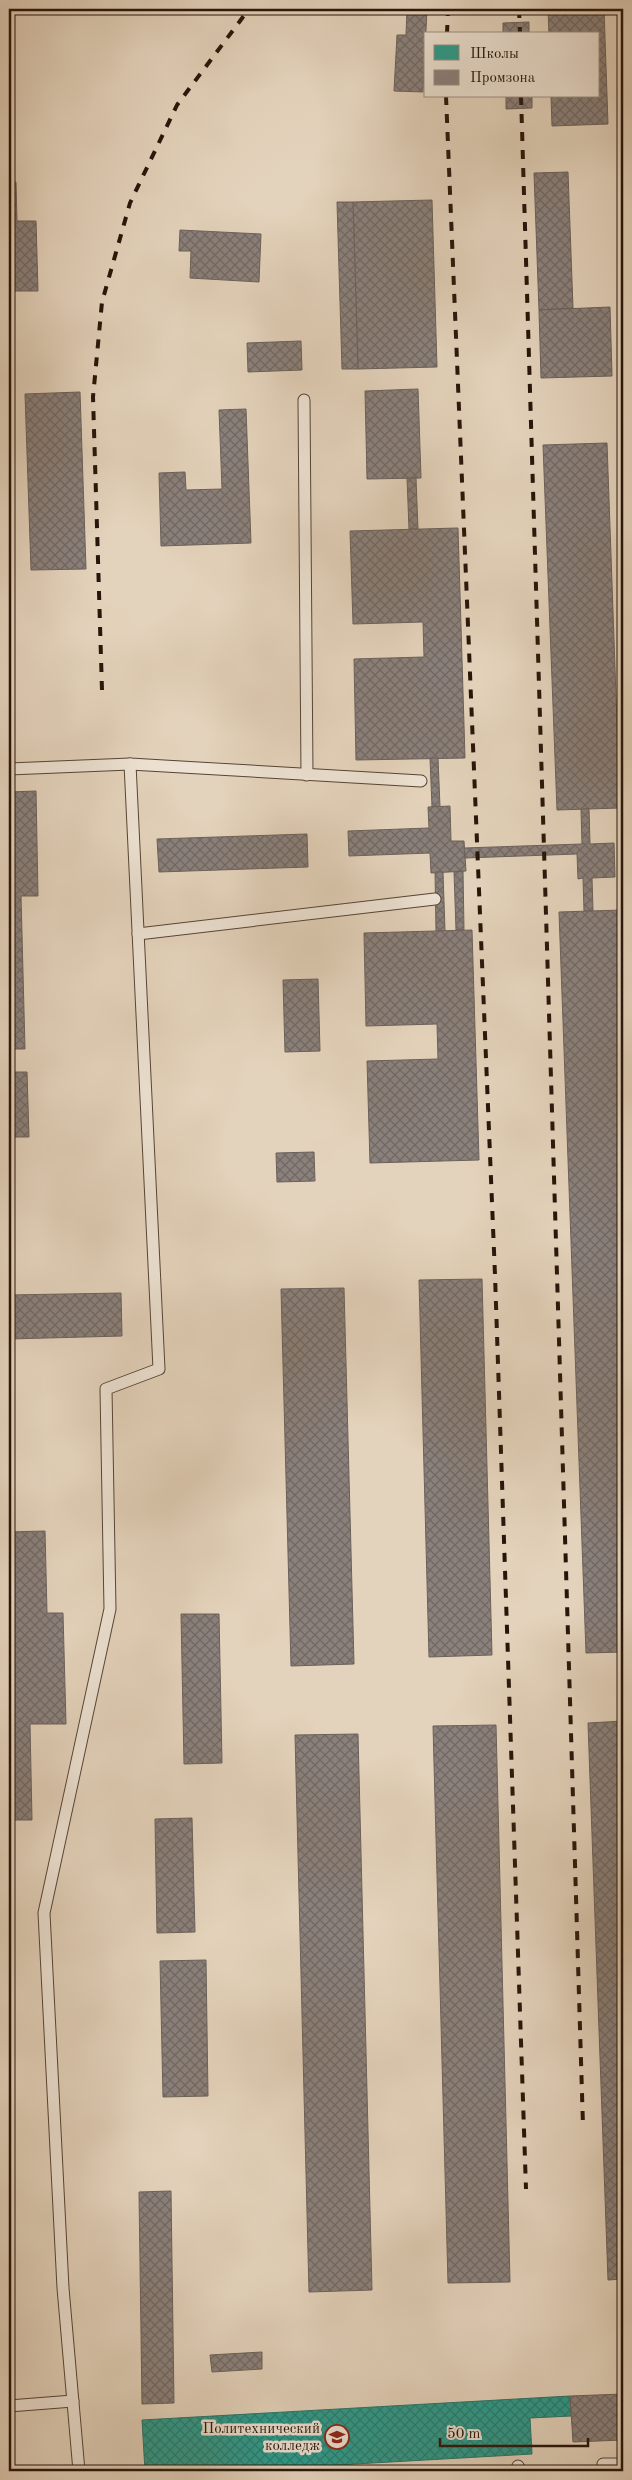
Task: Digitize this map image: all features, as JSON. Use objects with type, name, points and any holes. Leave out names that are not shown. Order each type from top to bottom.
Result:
[{"type":"lane","points":[[304,400],[307,775]]},
{"type":"lane","points":[[79,2471],[63,2288],[44,1913],[110,1609],[106,1389],[159,1369],[130,764]]},
{"type":"lane","points":[[9,769],[130,764],[421,781]]},
{"type":"lane","points":[[138,934],[435,899]]},
{"type":"lane","points":[[9,2406],[73,2401]]},
{"type":"lane","points":[[603,2464],[623,2464]]},
{"type":"building: Школы","name":"Политехнический колледж","points":[[570,2396],[571,2416],[530,2418],[532,2454],[337,2465],[337,2471],[326,2471],[326,2465],[215,2471],[145,2471],[142,2420]]},
{"type":"building: Промзона","points":[[142,9],[197,9],[142,10]]},
{"type":"building: Промзона","points":[[407,9],[427,9],[426,32],[424,32],[423,92],[394,91],[397,35],[406,35]]},
{"type":"building: Промзона","points":[[548,9],[604,9],[608,124],[552,126],[551,98],[600,98],[600,32],[549,32]]},
{"type":"building: Промзона","points":[[529,22],[529,32],[503,32],[503,23]]},
{"type":"building: Промзона","points":[[506,98],[532,98],[532,108],[506,109]]},
{"type":"building: Промзона","points":[[568,172],[573,308],[539,310],[534,173]]},
{"type":"building: Промзона","points":[[9,182],[16,182],[17,221],[36,221],[38,291],[9,291]]},
{"type":"building: Промзона","points":[[432,200],[437,367],[358,369],[353,202]]},
{"type":"building: Промзона","points":[[337,202],[353,202],[358,369],[342,369]]},
{"type":"building: Промзона","points":[[180,230],[261,234],[259,282],[190,278],[191,251],[179,251]]},
{"type":"building: Промзона","points":[[610,307],[612,376],[541,378],[539,310]]},
{"type":"building: Промзона","points":[[301,341],[302,370],[248,372],[247,343]]},
{"type":"building: Промзона","points":[[418,389],[421,478],[367,479],[365,391]]},
{"type":"building: Промзона","points":[[80,392],[86,569],[31,570],[25,394]]},
{"type":"building: Промзона","points":[[246,409],[251,543],[161,546],[159,473],[185,472],[186,490],[222,489],[219,410]]},
{"type":"building: Промзона","points":[[607,443],[620,808],[557,810],[543,445]]},
{"type":"building: Промзона","points":[[407,478],[416,478],[418,529],[409,529]]},
{"type":"building: Промзона","points":[[458,528],[465,758],[356,760],[354,659],[424,657],[423,622],[353,624],[350,531]]},
{"type":"building: Промзона","points":[[430,758],[438,758],[440,807],[432,807]]},
{"type":"building: Промзона","points":[[36,791],[38,896],[21,896],[25,1049],[9,1049],[9,792]]},
{"type":"building: Промзона","points":[[450,806],[451,841],[464,841],[466,871],[431,873],[430,853],[349,856],[348,831],[429,828],[428,807]]},
{"type":"building: Промзона","points":[[581,809],[589,809],[590,844],[614,843],[615,877],[592,878],[593,911],[584,911],[583,878],[578,879],[577,854],[465,858],[464,848],[582,844]]},
{"type":"building: Промзона","points":[[307,834],[308,867],[159,872],[157,839]]},
{"type":"building: Промзона","points":[[463,871],[464,930],[456,930],[454,872]]},
{"type":"building: Промзона","points":[[435,872],[443,872],[445,931],[436,931]]},
{"type":"building: Промзона","points":[[622,910],[623,1652],[586,1653],[559,912]]},
{"type":"building: Промзона","points":[[472,930],[479,1160],[370,1163],[367,1061],[438,1059],[437,1024],[366,1026],[364,933]]},
{"type":"building: Промзона","points":[[318,979],[320,1051],[285,1052],[283,980]]},
{"type":"building: Промзона","points":[[9,1072],[27,1072],[29,1137],[9,1137]]},
{"type":"building: Промзона","points":[[314,1152],[315,1181],[277,1182],[276,1153]]},
{"type":"building: Промзона","points":[[482,1279],[492,1655],[429,1657],[419,1280]]},
{"type":"building: Промзона","points":[[344,1288],[354,1664],[291,1666],[281,1289]]},
{"type":"building: Промзона","points":[[121,1293],[122,1336],[9,1339],[9,1295]]},
{"type":"building: Промзона","points":[[45,1531],[47,1613],[63,1613],[66,1724],[30,1724],[32,1820],[9,1820],[9,1532]]},
{"type":"building: Промзона","points":[[181,1614],[219,1614],[222,1763],[184,1764]]},
{"type":"building: Промзона","points":[[623,1721],[623,2279],[608,2280],[588,1723]]},
{"type":"building: Промзона","points":[[496,1725],[510,2282],[448,2283],[433,1726]]},
{"type":"building: Промзона","points":[[358,1734],[372,2290],[309,2292],[295,1735]]},
{"type":"building: Промзона","points":[[192,1818],[195,1932],[157,1933],[155,1819]]},
{"type":"building: Промзона","points":[[206,1960],[208,2096],[163,2097],[160,1961]]},
{"type":"building: Промзона","points":[[171,2191],[174,2403],[142,2404],[139,2192]]},
{"type":"building: Промзона","points":[[262,2352],[262,2369],[212,2372],[210,2355]]},
{"type":"building: Промзона","points":[[623,2394],[623,2440],[573,2442],[570,2396]]},
{"type":"railway","points":[[102,690],[93,397],[102,302],[130,203],[177,105],[249,9]]},
{"type":"railway","points":[[447,32],[448,9]]},
{"type":"railway","points":[[519,9],[520,32]]},
{"type":"railway","points":[[446,98],[495,1275],[526,2189]]},
{"type":"railway","points":[[521,98],[583,2126]]},
{"type":"place","name":"Политехнический колледж","points":[[337,2437]]}]
